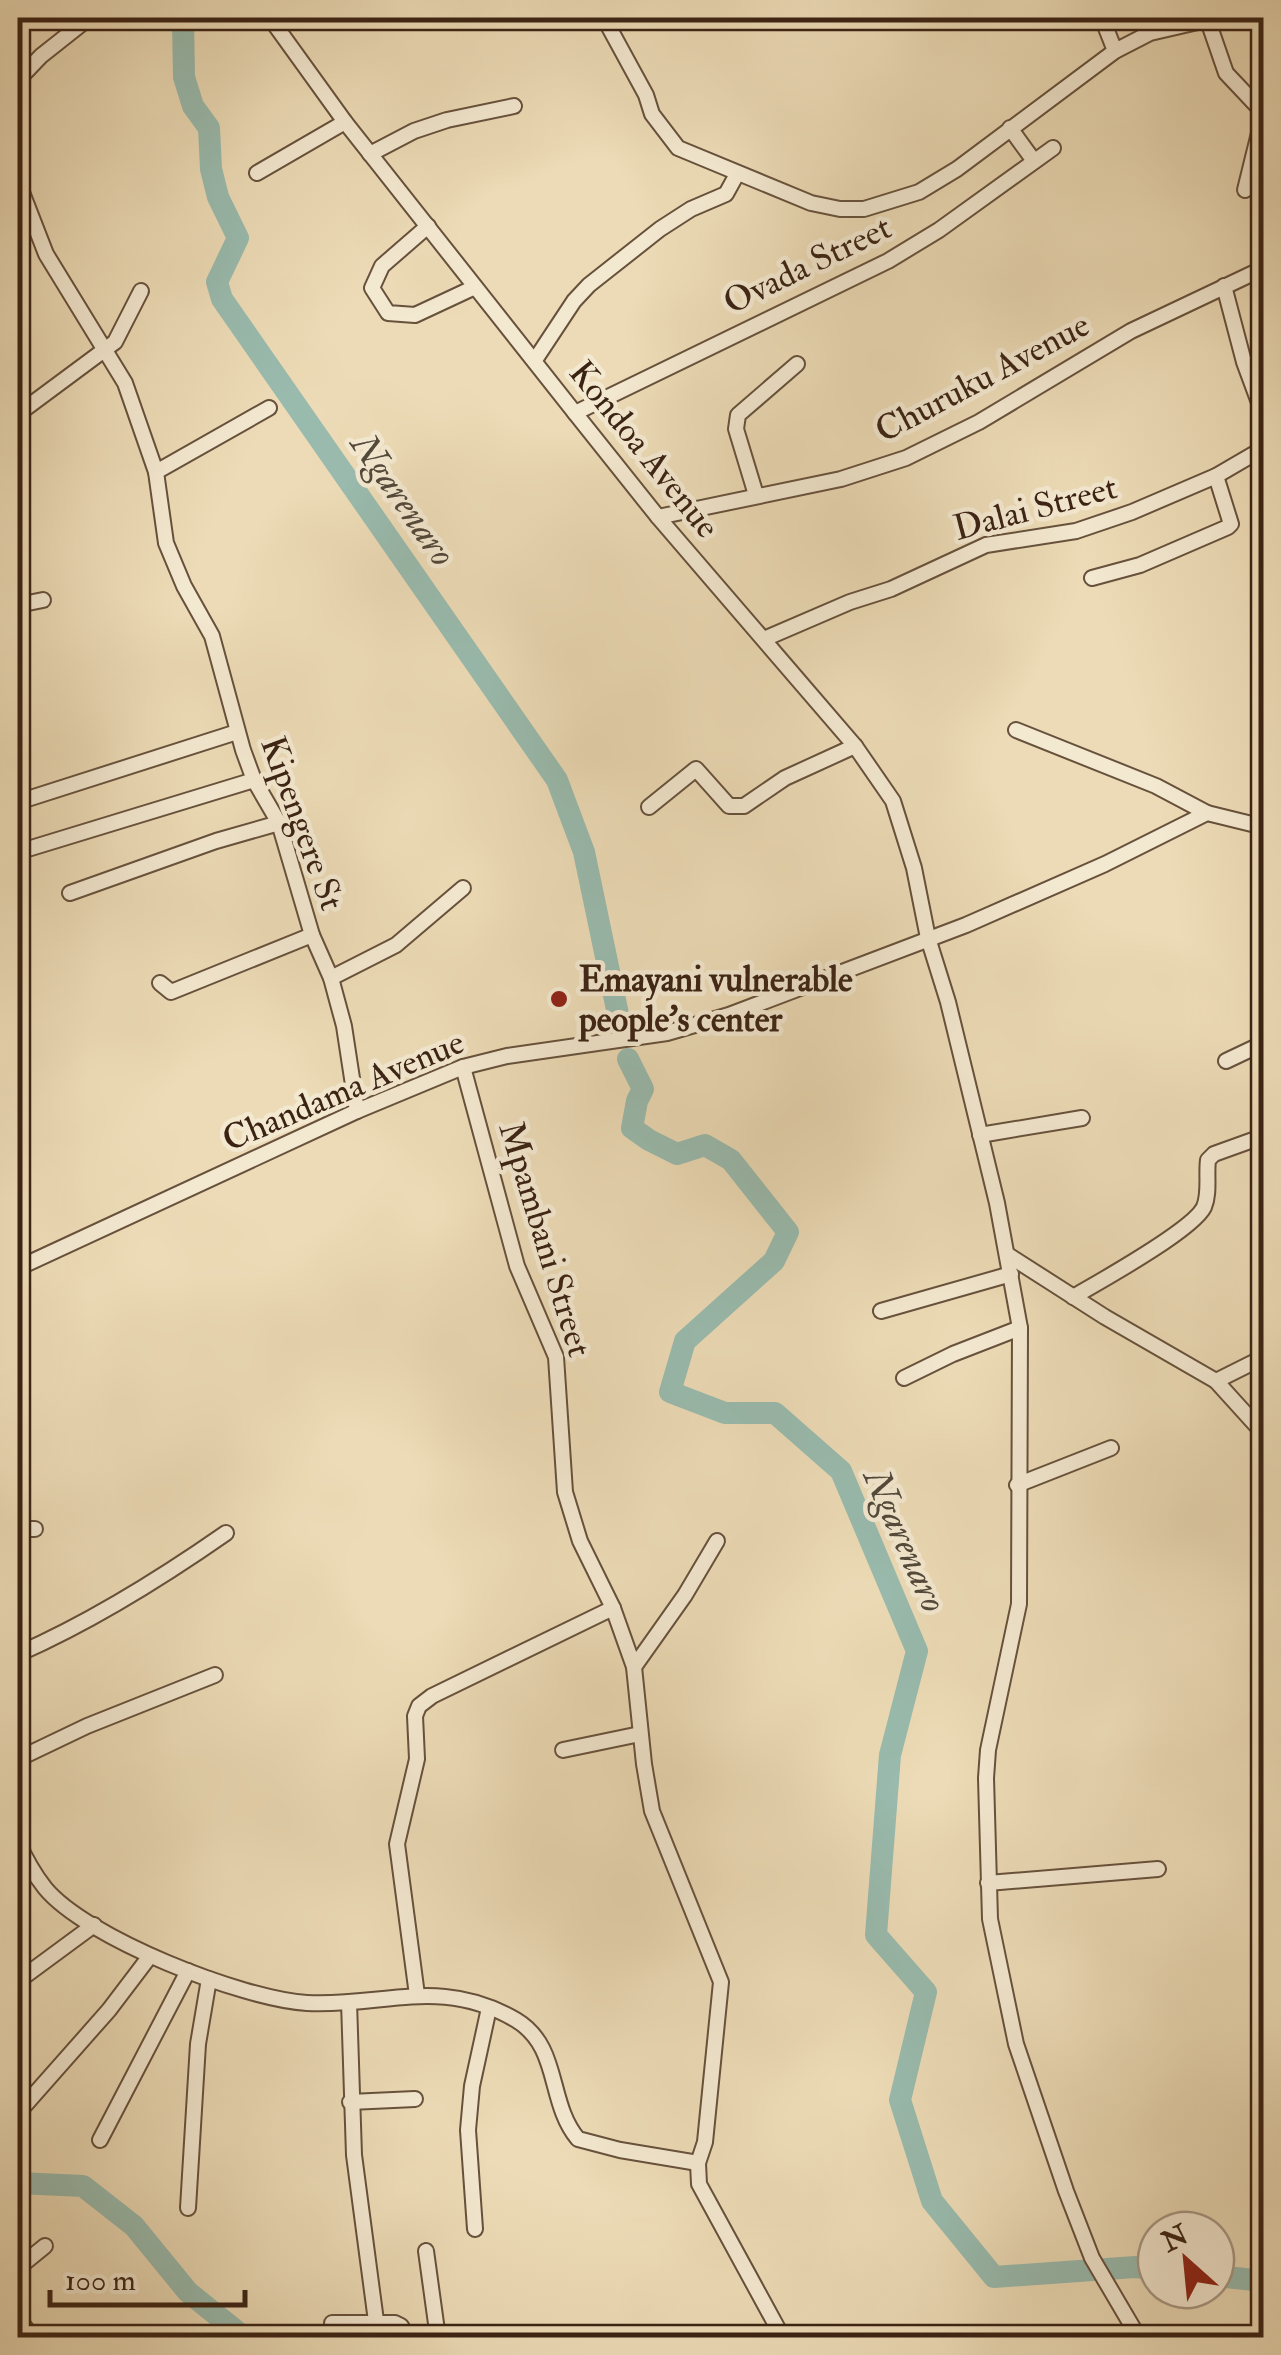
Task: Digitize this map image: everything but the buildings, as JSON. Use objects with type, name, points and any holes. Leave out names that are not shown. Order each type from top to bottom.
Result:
[{"type":"street","points":[[18,80],[40,56],[89,18]]},
{"type":"street","name":"Kondoa Avenue","points":[[270,18],[344,122],[575,413],[658,517],[856,746],[893,801],[948,1002],[1008,1255],[1020,1328],[1019,1604],[988,1750],[990,1919],[1016,2044],[1092,2258],[1139,2338]]},
{"type":"street","points":[[604,18],[663,132],[678,148],[810,203],[864,209],[919,192],[957,169],[1115,51],[1150,33],[1210,18],[1226,74],[1259,108],[1261,125],[1244,190]]},
{"type":"street","points":[[1102,18],[1115,51]]},
{"type":"street","points":[[370,154],[414,131],[447,120],[514,106]]},
{"type":"street","points":[[257,173],[344,122]]},
{"type":"street","points":[[1010,128],[1034,161]]},
{"type":"street","name":"Ovada Street","points":[[575,413],[888,260],[939,230],[1053,148]]},
{"type":"street","points":[[535,360],[574,301],[589,286],[668,224],[726,194],[737,174]]},
{"type":"street","name":"Kipengere St","points":[[18,182],[46,254],[125,383],[156,472],[173,562],[212,636],[237,732],[254,780],[279,823],[312,934],[331,978],[344,1026],[358,1111]]},
{"type":"street","points":[[428,226],[375,274],[372,288],[388,313],[414,315],[476,287]]},
{"type":"street","name":"Churuku Avenue","points":[[658,517],[840,479],[906,458],[979,422],[1130,331],[1264,268]]},
{"type":"street","points":[[1224,286],[1244,362],[1264,416]]},
{"type":"street","points":[[18,414],[120,335],[141,292]]},
{"type":"street","points":[[756,496],[736,429],[738,415],[796,364]]},
{"type":"street","points":[[156,472],[269,408]]},
{"type":"street","name":"Dalai Street","points":[[764,639],[891,589],[986,545],[1076,532],[1178,494],[1264,448]]},
{"type":"street","points":[[1092,578],[1140,565],[1228,527],[1230,513],[1216,476]]},
{"type":"street","points":[[18,605],[43,600]]},
{"type":"street","points":[[1016,730],[1156,786],[1206,812],[1264,827]]},
{"type":"street","points":[[18,802],[237,732]]},
{"type":"street","points":[[648,807],[696,769],[724,802],[738,808],[784,778],[856,746]]},
{"type":"street","points":[[18,852],[254,780]]},
{"type":"street","name":"Chandama Avenue","points":[[18,1268],[358,1111],[464,1067],[507,1056],[667,1033],[728,1015],[966,925],[1206,812]]},
{"type":"street","points":[[70,892],[279,823]]},
{"type":"street","points":[[331,978],[396,945],[463,888]]},
{"type":"street","points":[[160,983],[168,991],[176,990],[312,934]]},
{"type":"street","points":[[1226,1061],[1264,1043]]},
{"type":"street","name":"Mpambani Street","points":[[464,1067],[517,1266],[556,1357],[569,1511],[613,1608],[634,1667],[652,1811],[720,1982],[705,2142],[698,2163],[703,2197],[754,2280],[783,2338]]},
{"type":"street","points":[[980,1135],[1082,1118]]},
{"type":"street","points":[[1073,1297],[1198,1218],[1206,1205],[1208,1160],[1214,1154],[1264,1136]]},
{"type":"street","points":[[1008,1255],[1216,1382],[1264,1434]]},
{"type":"street","points":[[881,1311],[1011,1274]]},
{"type":"street","points":[[904,1378],[1020,1328]]},
{"type":"street","points":[[1216,1382],[1264,1358]]},
{"type":"street","points":[[1017,1485],[1111,1448]]},
{"type":"street","points":[[18,1529],[35,1529]]},
{"type":"street","points":[[18,1654],[167,1574],[226,1532]]},
{"type":"street","points":[[634,1667],[686,1595],[717,1542]]},
{"type":"street","points":[[417,1995],[397,1844],[417,1759],[414,1728],[419,1706],[432,1696],[613,1608]]},
{"type":"street","points":[[18,1759],[86,1726],[215,1676]]},
{"type":"street","points":[[564,1750],[640,1734]]},
{"type":"street","points":[[18,1842],[45,1888],[69,1910],[150,1956],[209,1979],[282,2000],[348,2002],[446,1995],[490,2008],[534,2032],[545,2047],[563,2108],[578,2138],[620,2150],[698,2163]]},
{"type":"street","points":[[988,1883],[1158,1869]]},
{"type":"street","points":[[18,1981],[94,1925]]},
{"type":"street","points":[[18,2113],[109,2010],[150,1956]]},
{"type":"street","points":[[100,2140],[188,1971]]},
{"type":"street","points":[[188,2208],[198,2044],[209,1979]]},
{"type":"street","points":[[348,2002],[350,2102],[359,2205],[376,2322]]},
{"type":"street","points":[[475,2229],[468,2130],[472,2086],[490,2008]]},
{"type":"street","points":[[350,2102],[414,2098]]},
{"type":"street","points":[[18,2268],[46,2246]]},
{"type":"street","points":[[426,2251],[438,2338]]},
{"type":"street","points":[[18,2320],[34,2338]]},
{"type":"street","points":[[332,2323],[402,2326],[408,2338]]},
{"type":"waterway","name":"Ngarenaro","points":[[183,18],[184,77],[193,106],[209,128],[211,169],[218,197],[238,238],[217,282],[222,299],[557,780],[584,852],[619,1019]]},
{"type":"waterway","name":"Ngarenaro","points":[[628,1059],[643,1089],[632,1128],[677,1154],[705,1145],[731,1160],[788,1232],[774,1261],[685,1341],[670,1392],[725,1413],[775,1413],[841,1471],[917,1651],[890,1755],[876,1935],[926,1992],[900,2100],[932,2201],[994,2277],[1136,2267]]},
{"type":"waterway","points":[[18,2183],[83,2186],[134,2226],[188,2292],[245,2338]]},
{"type":"waterway","name":"Ngarenaro","points":[[1236,2278],[1264,2281]]},
{"type":"place","name":"Emayani vulnerable people's center","points":[[559,999]]}]
